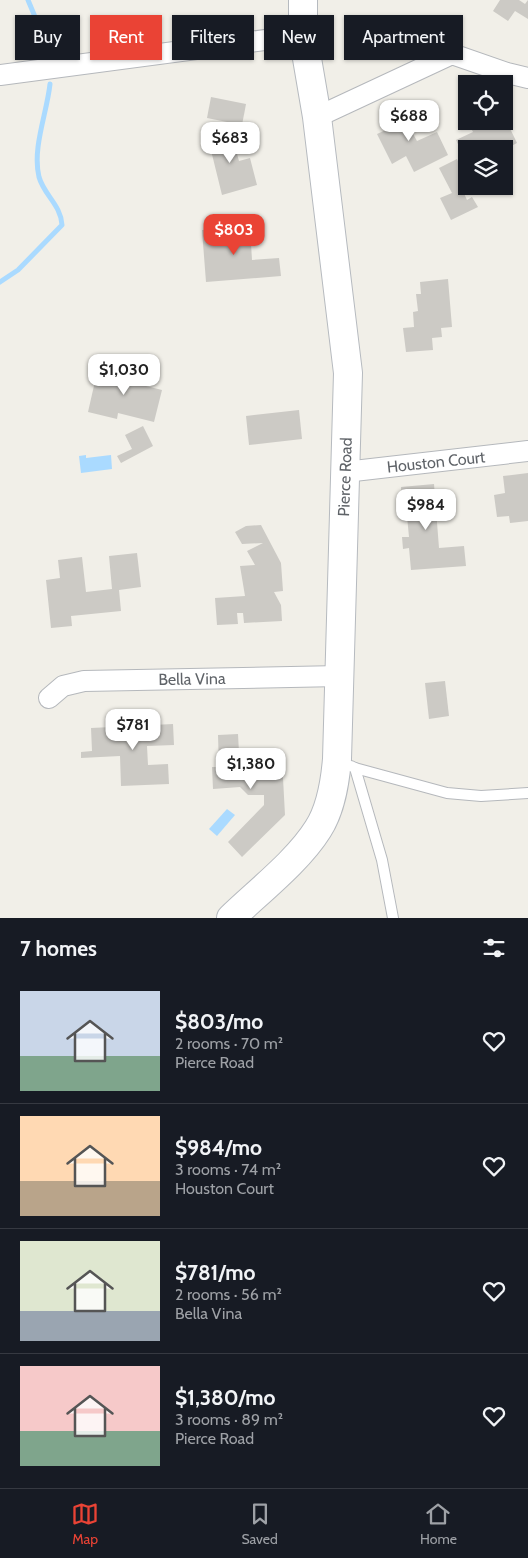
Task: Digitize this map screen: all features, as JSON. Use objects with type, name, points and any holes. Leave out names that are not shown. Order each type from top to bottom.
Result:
[{"type":"street","name":"Pierce Road","points":[[303,0],[303,15]]},
{"type":"street","points":[[0,75],[264,40]]},
{"type":"street","points":[[318,117],[452,54],[506,73],[528,78]]},
{"type":"street","name":"Pierce Road","points":[[231,918],[294,858],[318,829],[346,764],[340,676],[348,373],[318,117],[308,60]]},
{"type":"street","name":"Houston Court","points":[[345,472],[528,451]]},
{"type":"street","name":"Bella Vina","points":[[49,698],[63,686],[84,680],[340,676]]},
{"type":"lane","points":[[346,764],[447,793],[481,796],[528,793]]},
{"type":"lane","points":[[346,764],[382,860],[393,918]]},
{"type":"water","points":[[86,455],[86,458],[111,455],[112,469],[81,473],[79,456]]},
{"type":"water","points":[[227,809],[235,815],[217,836],[209,829]]},
{"type":"building","points":[[500,0],[519,0],[525,4],[528,0],[528,19],[515,11],[508,21],[493,11]]},
{"type":"building","points":[[211,97],[246,104],[242,125],[207,118]]},
{"type":"building","points":[[398,106],[404,119],[411,115],[418,129],[412,132],[417,141],[437,132],[448,155],[414,172],[406,156],[392,164],[377,134],[388,129],[381,115]]},
{"type":"building","points":[[230,128],[239,161],[250,158],[257,185],[222,195],[207,134]]},
{"type":"building","points":[[472,130],[511,130],[517,143],[513,145],[513,140],[458,140],[458,144],[456,140],[473,132]]},
{"type":"building","points":[[457,159],[458,195],[465,195],[467,200],[472,197],[478,207],[451,220],[440,198],[452,193],[439,168]]},
{"type":"building","points":[[250,226],[252,260],[279,258],[281,276],[206,282],[202,230]]},
{"type":"building","points":[[448,279],[452,327],[441,328],[442,337],[432,338],[433,350],[406,352],[403,328],[414,327],[413,312],[418,311],[416,294],[421,294],[420,282]]},
{"type":"building","points":[[98,368],[147,377],[146,386],[162,390],[154,422],[118,413],[117,419],[88,412]]},
{"type":"building","points":[[299,410],[302,439],[249,445],[246,416]]},
{"type":"building","points":[[143,426],[153,446],[121,463],[117,456],[132,449],[125,435]]},
{"type":"building","points":[[528,473],[528,521],[510,523],[509,516],[497,517],[494,495],[505,493],[503,476]]},
{"type":"building","points":[[434,484],[439,548],[464,546],[466,566],[411,570],[409,548],[403,549],[402,537],[409,537],[407,516],[403,516],[401,487]]},
{"type":"building","points":[[261,525],[281,563],[283,591],[274,592],[281,605],[282,621],[244,623],[243,613],[237,613],[238,624],[217,625],[215,598],[245,596],[240,566],[255,565],[247,551],[263,543],[242,544],[235,532],[246,526]]},
{"type":"building","points":[[137,553],[141,587],[119,590],[121,611],[71,616],[72,626],[51,628],[46,580],[60,578],[58,560],[82,557],[86,592],[112,589],[109,556]]},
{"type":"building","points":[[445,681],[449,716],[429,719],[425,683]]},
{"type":"building","points":[[173,724],[174,745],[147,746],[148,765],[168,764],[169,784],[121,786],[120,756],[81,758],[81,752],[92,751],[91,728]]},
{"type":"building","points":[[238,734],[240,771],[251,761],[282,759],[285,815],[242,857],[228,842],[264,805],[264,795],[248,795],[240,787],[213,789],[212,767],[219,767],[218,735]]},
{"type":"waterway","points":[[28,0],[34,15]]},
{"type":"waterway","points":[[0,282],[18,270],[62,225],[59,212],[41,183],[37,166],[37,154],[50,84]]}]
